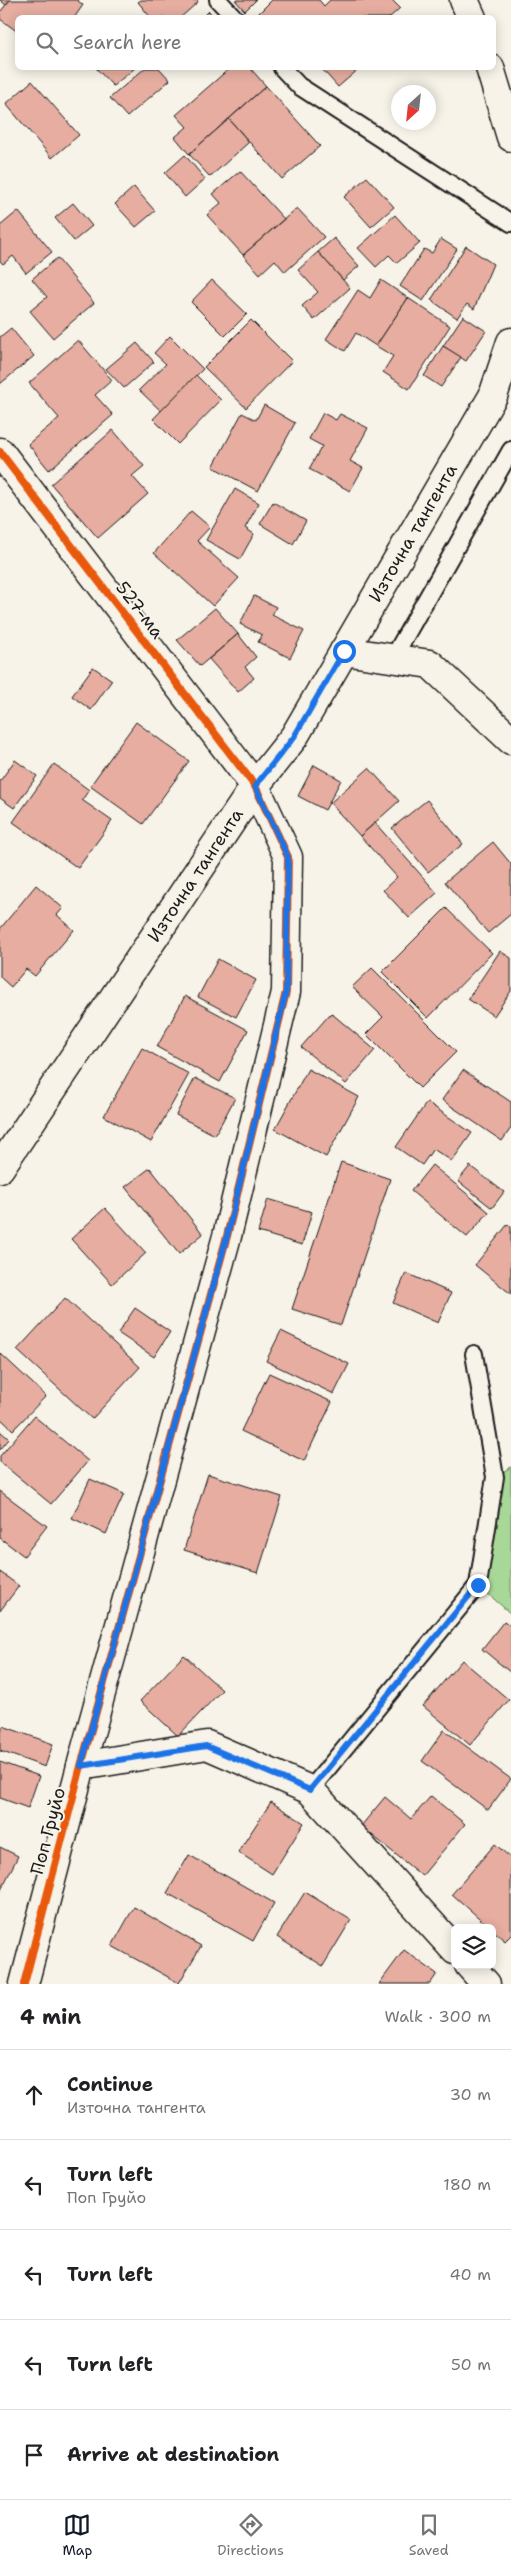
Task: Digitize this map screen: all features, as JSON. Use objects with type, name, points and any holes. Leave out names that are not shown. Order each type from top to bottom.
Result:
[{"type":"street","points":[[464,0],[471,15]]},
{"type":"street","points":[[491,70],[511,138]]},
{"type":"street","name":"Източна тангента","points":[[0,1168],[255,786],[294,737],[493,396],[511,342]]},
{"type":"street","name":"527-ма","points":[[0,452],[255,786]]},
{"type":"street","points":[[344,651],[430,664],[511,740]]},
{"type":"street","name":"Поп Груйо","points":[[24,1984],[81,1766],[227,1236],[286,992],[288,857],[255,786]]},
{"type":"street","points":[[81,1766],[206,1746],[310,1790],[451,1946]]},
{"type":"street","points":[[473,1969],[486,1984]]},
{"type":"lane","points":[[218,0],[232,15]]},
{"type":"lane","points":[[284,70],[299,86],[511,222]]},
{"type":"lane","points":[[393,658],[511,450]]},
{"type":"lane","points":[[310,1790],[478,1585],[495,1476],[474,1354]]},
{"type":"green space","points":[[511,1467],[511,1614],[478,1585],[495,1477]]},
{"type":"building","points":[[0,0],[10,0],[6,5]]},
{"type":"building","points":[[10,0],[77,0],[83,5],[76,15],[15,15],[15,30],[0,19],[0,12]]},
{"type":"building","points":[[141,0],[197,0],[198,2],[183,15],[149,15],[138,2]]},
{"type":"building","points":[[235,0],[256,0],[245,11]]},
{"type":"building","points":[[272,0],[319,0],[324,6],[330,0],[392,0],[400,8],[392,15],[257,15]]},
{"type":"building","points":[[98,70],[133,70],[113,86]]},
{"type":"building","points":[[143,70],[161,70],[170,80],[127,117],[110,98]]},
{"type":"building","points":[[228,70],[252,70],[266,86],[189,154],[175,137],[187,127],[176,115]]},
{"type":"building","points":[[323,70],[358,70],[338,87]]},
{"type":"building","points":[[32,81],[79,135],[52,158],[6,104]]},
{"type":"building","points":[[266,86],[320,146],[282,179],[229,119]]},
{"type":"building","points":[[229,119],[249,142],[210,177],[189,154]]},
{"type":"building","points":[[185,155],[205,179],[185,197],[165,173]]},
{"type":"building","points":[[240,171],[284,219],[243,255],[207,215],[221,203],[213,194]]},
{"type":"building","points":[[367,177],[394,207],[371,227],[344,197]]},
{"type":"building","points":[[134,187],[155,211],[136,227],[115,204]]},
{"type":"building","points":[[73,203],[92,226],[74,241],[55,218]]},
{"type":"building","points":[[297,208],[324,237],[285,272],[275,260],[260,274],[243,255]]},
{"type":"building","points":[[18,211],[52,252],[26,273],[13,256],[3,264],[0,261],[0,226]]},
{"type":"building","points":[[395,215],[420,243],[397,263],[389,255],[376,267],[358,248]]},
{"type":"building","points":[[334,238],[359,266],[343,280],[318,252]]},
{"type":"building","points":[[441,239],[457,249],[423,301],[400,286],[424,249],[432,253]]},
{"type":"building","points":[[466,246],[493,264],[474,309],[467,304],[457,318],[431,300]]},
{"type":"building","points":[[318,252],[350,288],[314,320],[302,306],[318,292],[298,270]]},
{"type":"building","points":[[57,258],[94,303],[53,338],[30,311],[47,297],[32,279]]},
{"type":"building","points":[[212,280],[247,314],[225,336],[191,302]]},
{"type":"building","points":[[381,280],[408,298],[376,346],[356,333],[345,351],[326,339],[358,290],[370,298]]},
{"type":"building","points":[[408,298],[450,326],[409,389],[383,372],[393,356],[376,346]]},
{"type":"building","points":[[463,316],[486,331],[466,361],[443,346]]},
{"type":"building","points":[[251,320],[292,361],[246,408],[204,367]]},
{"type":"building","points":[[11,328],[34,356],[0,384],[0,337]]},
{"type":"building","points":[[170,336],[203,369],[161,411],[139,390],[166,364],[154,353]]},
{"type":"building","points":[[78,340],[112,380],[95,395],[113,415],[49,470],[28,444],[59,418],[29,383]]},
{"type":"building","points":[[137,343],[154,362],[124,388],[106,369]]},
{"type":"building","points":[[443,346],[461,357],[441,387],[424,376]]},
{"type":"building","points":[[196,375],[221,400],[178,444],[153,419]]},
{"type":"building","points":[[264,405],[295,423],[258,491],[213,467],[242,413],[256,420]]},
{"type":"building","points":[[323,413],[336,420],[340,414],[368,428],[350,461],[363,468],[350,491],[309,469],[322,446],[309,439]]},
{"type":"building","points":[[113,430],[144,466],[132,476],[148,494],[98,538],[51,484]]},
{"type":"building","points":[[235,489],[259,503],[245,528],[254,534],[240,559],[206,540]]},
{"type":"building","points":[[273,502],[306,521],[293,544],[260,524]]},
{"type":"building","points":[[191,511],[210,527],[197,541],[239,578],[213,606],[154,553]]},
{"type":"building","points":[[254,596],[276,607],[272,615],[304,631],[290,658],[258,642],[262,635],[240,624]]},
{"type":"building","points":[[215,608],[238,634],[200,666],[177,640]]},
{"type":"building","points":[[238,634],[256,657],[245,667],[254,678],[238,692],[209,659]]},
{"type":"building","points":[[93,667],[112,680],[91,710],[72,696]]},
{"type":"building","points":[[136,722],[189,761],[143,824],[90,786]]},
{"type":"building","points":[[15,760],[37,776],[14,808],[0,798],[0,781]]},
{"type":"building","points":[[54,764],[89,790],[82,800],[112,821],[78,868],[13,822]]},
{"type":"building","points":[[314,765],[341,780],[325,810],[298,796]]},
{"type":"building","points":[[369,768],[399,801],[360,836],[330,803]]},
{"type":"building","points":[[427,800],[463,844],[428,872],[392,828]]},
{"type":"building","points":[[375,823],[437,893],[409,918],[383,890],[397,877],[360,836]]},
{"type":"building","points":[[493,842],[511,864],[511,914],[488,933],[445,882]]},
{"type":"building","points":[[36,885],[63,908],[57,915],[74,930],[35,976],[26,969],[11,987],[0,977],[0,929]]},
{"type":"building","points":[[446,908],[492,953],[428,1018],[382,972]]},
{"type":"building","points":[[500,951],[511,958],[511,991],[494,1016],[468,999]]},
{"type":"building","points":[[218,959],[256,980],[236,1017],[198,997]]},
{"type":"building","points":[[372,968],[456,1052],[420,1088],[366,1034],[383,1017],[352,987]]},
{"type":"building","points":[[185,996],[248,1030],[220,1082],[157,1047]]},
{"type":"building","points":[[331,1013],[375,1050],[346,1084],[301,1047]]},
{"type":"building","points":[[142,1048],[189,1074],[151,1142],[104,1116]]},
{"type":"building","points":[[308,1069],[359,1097],[326,1157],[275,1129]]},
{"type":"building","points":[[463,1070],[511,1102],[511,1128],[502,1141],[442,1100]]},
{"type":"building","points":[[195,1078],[235,1098],[215,1135],[176,1115]]},
{"type":"building","points":[[427,1102],[472,1133],[452,1161],[433,1149],[422,1165],[396,1147]]},
{"type":"building","points":[[341,1162],[390,1179],[341,1325],[292,1309]]},
{"type":"building","points":[[432,1165],[489,1212],[467,1237],[411,1191]]},
{"type":"building","points":[[470,1166],[504,1192],[492,1208],[458,1181]]},
{"type":"building","points":[[150,1168],[203,1234],[179,1254],[125,1187]]},
{"type":"building","points":[[268,1199],[312,1212],[302,1245],[258,1232]]},
{"type":"building","points":[[105,1208],[146,1253],[112,1284],[71,1239]]},
{"type":"building","points":[[508,1224],[511,1227],[511,1294],[475,1265]]},
{"type":"building","points":[[406,1273],[451,1293],[438,1323],[393,1303]]},
{"type":"building","points":[[65,1298],[140,1367],[92,1419],[17,1350]]},
{"type":"building","points":[[135,1308],[170,1332],[154,1357],[118,1333]]},
{"type":"building","points":[[281,1331],[349,1364],[334,1394],[266,1361]]},
{"type":"building","points":[[0,1353],[46,1396],[13,1430],[0,1418]]},
{"type":"building","points":[[269,1373],[332,1402],[304,1461],[241,1431]]},
{"type":"building","points":[[34,1416],[88,1461],[51,1504],[0,1462],[0,1456]]},
{"type":"building","points":[[0,1431],[9,1439],[0,1450]]},
{"type":"building","points":[[208,1474],[282,1497],[258,1573],[184,1550]]},
{"type":"building","points":[[90,1479],[124,1494],[106,1534],[72,1518]]},
{"type":"building","points":[[0,1491],[47,1526],[24,1556],[0,1538]]},
{"type":"building","points":[[0,1572],[19,1586],[0,1611]]},
{"type":"building","points":[[504,1621],[511,1626],[511,1673],[482,1649]]},
{"type":"building","points":[[184,1655],[222,1690],[178,1736],[140,1701]]},
{"type":"building","points":[[462,1660],[509,1700],[470,1745],[423,1706]]},
{"type":"building","points":[[3,1726],[53,1744],[45,1767],[0,1751],[0,1736]]},
{"type":"building","points":[[444,1730],[511,1779],[488,1810],[422,1761]]},
{"type":"building","points":[[0,1762],[39,1776],[28,1808],[0,1798]]},
{"type":"building","points":[[431,1796],[465,1824],[422,1876],[361,1826],[385,1797],[411,1819]]},
{"type":"building","points":[[271,1802],[304,1823],[272,1874],[238,1852]]},
{"type":"building","points":[[495,1844],[511,1858],[511,1935],[505,1941],[496,1933],[496,1924],[486,1924],[452,1894]]},
{"type":"building","points":[[0,1847],[18,1856],[0,1892]]},
{"type":"building","points":[[189,1855],[274,1903],[253,1941],[167,1893]]},
{"type":"building","points":[[305,1892],[351,1920],[323,1966],[277,1937]]},
{"type":"building","points":[[134,1907],[201,1946],[179,1983],[112,1946]]},
{"type":"building","points":[[404,1950],[437,1974],[430,1984],[379,1984]]},
{"type":"cycle path","points":[[0,452],[255,786],[288,857],[286,992],[227,1236],[81,1766],[24,1984]]},
{"type":"route","points":[[344,651],[294,737],[255,786],[288,857],[286,992],[227,1236],[81,1766],[206,1746],[310,1790],[478,1585]]}]
